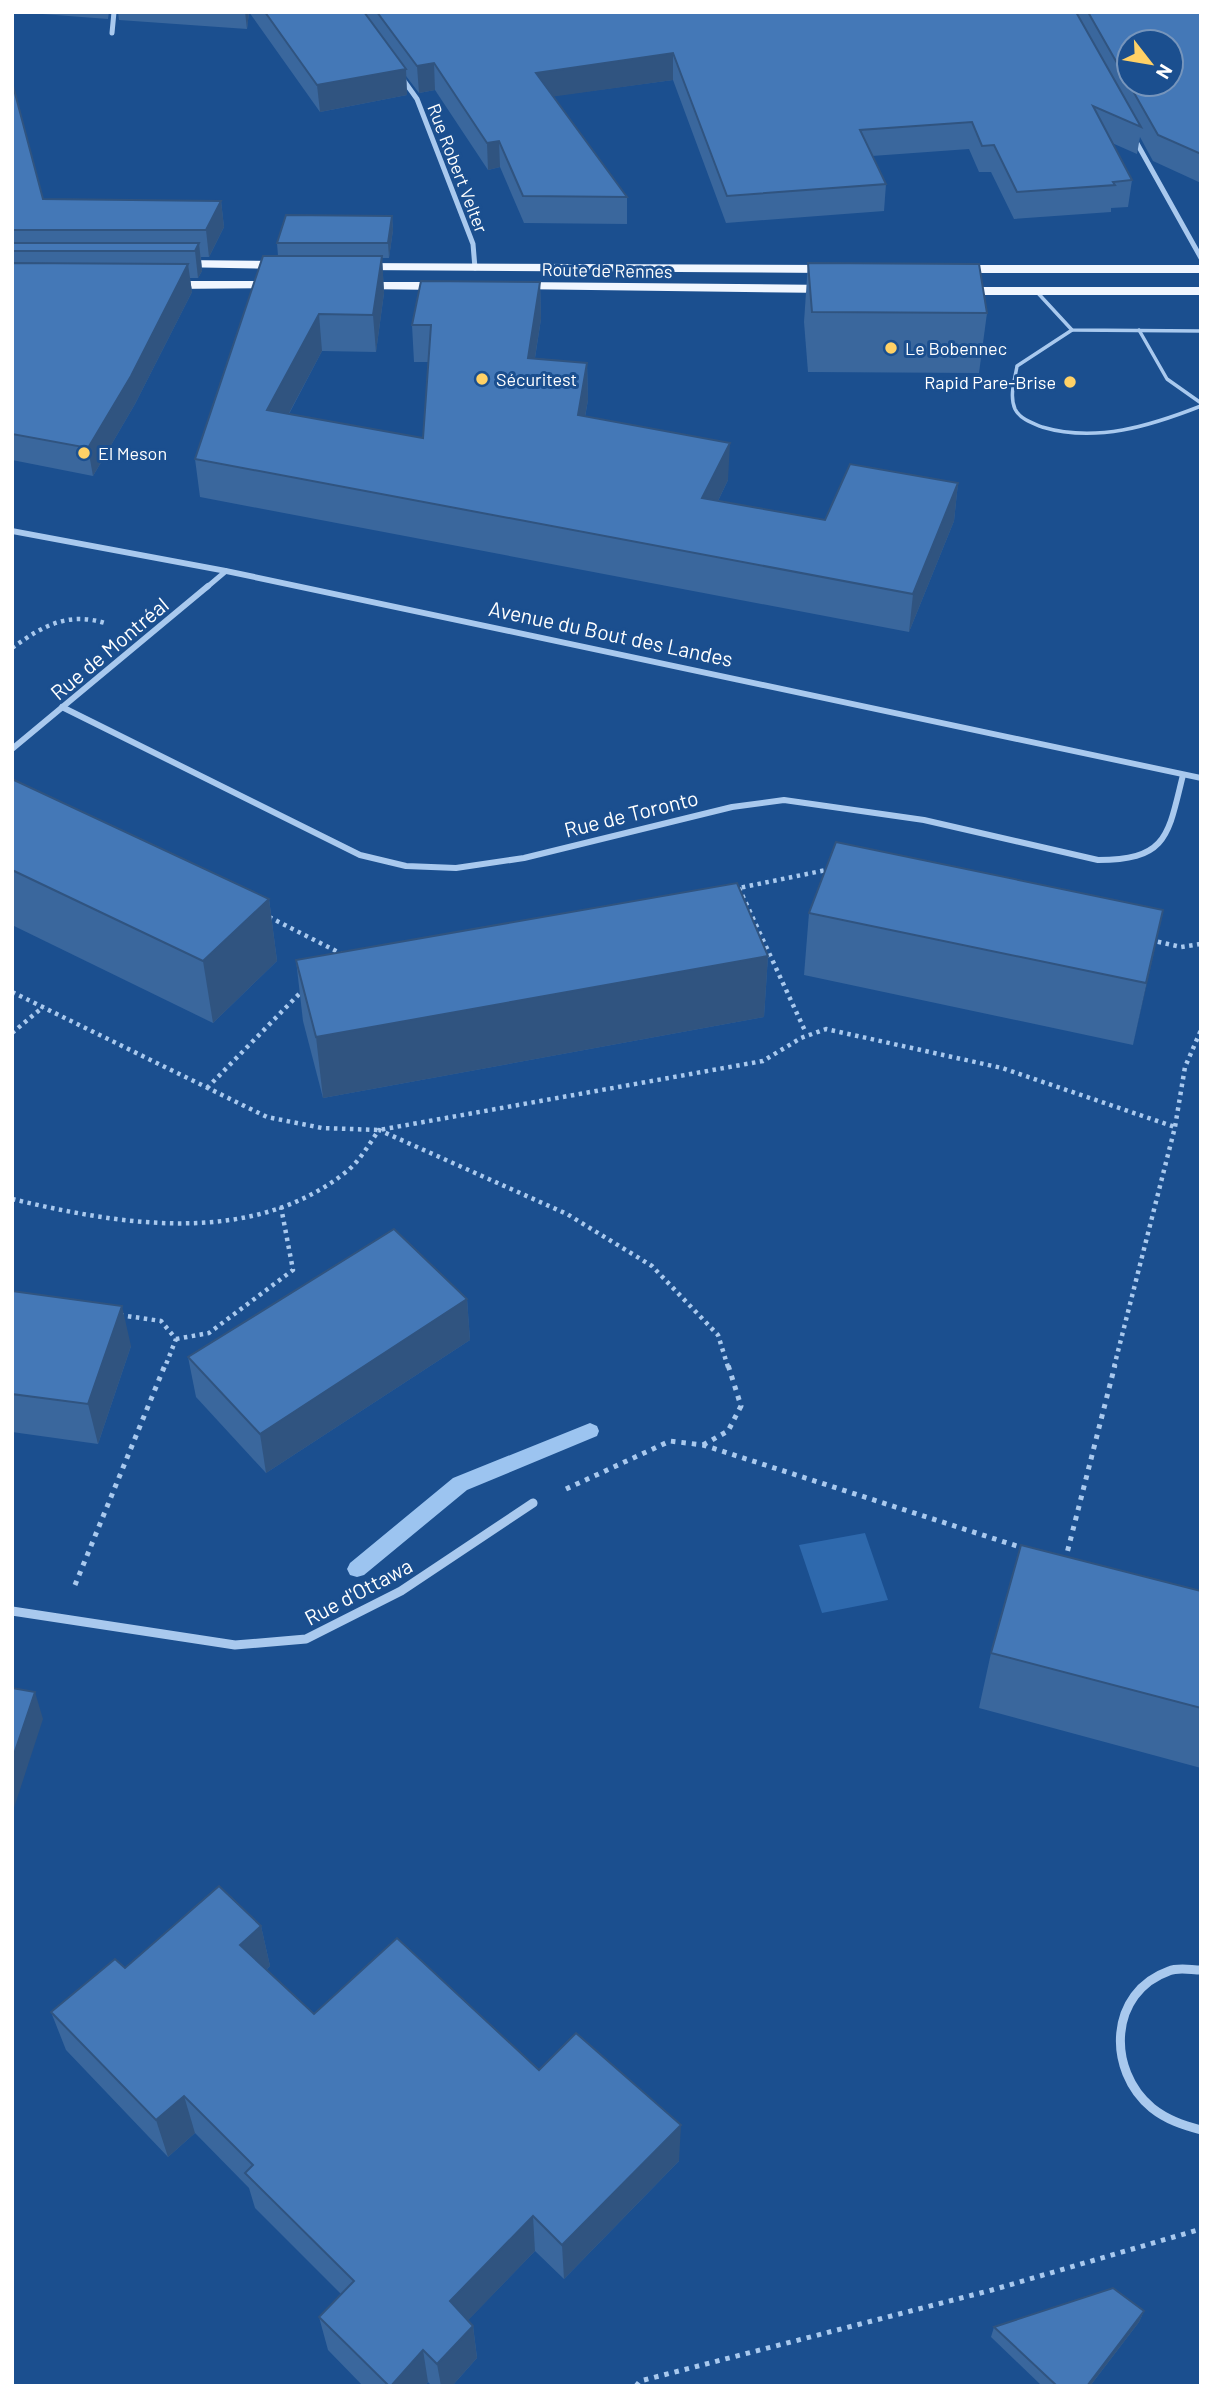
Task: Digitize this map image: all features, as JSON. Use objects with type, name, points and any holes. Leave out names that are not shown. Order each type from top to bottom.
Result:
[{"type":"main road","points":[[164,264],[303,265]]},
{"type":"main road","name":"Route de Rennes","points":[[345,266],[838,269]]},
{"type":"main road","points":[[935,269],[1201,270]]},
{"type":"main road","points":[[150,285],[288,285]]},
{"type":"main road","points":[[343,285],[460,286]]},
{"type":"main road","name":"Route de Rennes","points":[[510,286],[842,290]]},
{"type":"main road","points":[[939,290],[1201,291]]},
{"type":"street","points":[[112,33],[114,12]]},
{"type":"street","name":"Rue Robert Velter","points":[[394,68],[417,99],[473,244],[475,268]]},
{"type":"street","points":[[1130,131],[1201,258]]},
{"type":"street","name":"Avenue du Bout des Landes","points":[[12,531],[226,571],[1201,778]]},
{"type":"street","name":"Rue de Montréal","points":[[12,749],[226,571]]},
{"type":"street","name":"Rue de Toronto","points":[[62,707],[360,855],[406,866],[456,868],[524,858],[732,807],[784,800],[923,820],[1098,860],[1125,862],[1148,856],[1162,843],[1182,775]]},
{"type":"street","name":"Rue d'Ottawa","points":[[12,1611],[235,1644],[306,1639],[401,1591],[533,1503]]},
{"type":"street","points":[[1201,1970],[1170,1970],[1146,1983],[1126,2005],[1118,2040],[1126,2076],[1150,2107],[1187,2129],[1201,2130]]},
{"type":"lane","points":[[1036,292],[1072,330]]},
{"type":"lane","points":[[1201,331],[1072,330],[1017,366],[1012,397],[1018,414],[1038,425],[1062,432],[1093,434],[1130,431],[1201,404]]},
{"type":"lane","points":[[1139,330],[1167,379],[1201,404]]},
{"type":"path","points":[[12,648],[55,619],[72,616],[99,621],[145,639]]},
{"type":"path","points":[[726,890],[838,869]]},
{"type":"path","points":[[739,887],[806,1033]]},
{"type":"path","points":[[267,916],[352,957]]},
{"type":"path","points":[[1141,938],[1181,947],[1201,944]]},
{"type":"path","points":[[330,963],[340,953]]},
{"type":"path","points":[[207,1088],[311,982]]},
{"type":"path","points":[[12,992],[267,1116],[298,1127],[334,1132],[379,1130],[763,1061],[788,1049],[806,1033],[827,1029],[1002,1068],[1175,1127]]},
{"type":"path","points":[[12,1033],[43,1007]]},
{"type":"path","points":[[1065,1562],[1175,1127],[1185,1067],[1201,1030]]},
{"type":"path","points":[[12,1199],[74,1215],[174,1225],[255,1216],[315,1194],[348,1171],[379,1130]]},
{"type":"path","points":[[379,1130],[567,1214],[652,1266],[718,1335],[740,1406],[728,1431],[703,1445]]},
{"type":"path","points":[[176,1339],[209,1333],[293,1270],[281,1207]]},
{"type":"path","points":[[107,1313],[161,1321],[176,1339]]},
{"type":"path","points":[[61,1619],[176,1339]]},
{"type":"path","points":[[533,1503],[670,1441],[703,1445],[1026,1549]]},
{"type":"path","points":[[1052,1558],[1078,1565]]},
{"type":"path","points":[[636,2386],[640,2381],[1103,2261],[1201,2229]]},
{"type":"shaded area","points":[[865,1533],[888,1600],[822,1613],[799,1545]]},
{"type":"building","points":[[265,12],[364,12],[406,69],[317,85]]},
{"type":"building","points":[[377,12],[1076,12],[1115,81],[1115,98],[1125,98],[1141,127],[1093,106],[1132,180],[1113,182],[1115,185],[1017,192],[994,145],[982,146],[972,122],[860,130],[886,184],[727,196],[673,53],[536,73],[627,197],[523,196],[499,141],[487,143],[434,63],[417,66]]},
{"type":"building","points":[[1088,12],[1201,12],[1201,154],[1158,135],[1137,98],[1185,98],[1185,28],[1115,28],[1115,59]]},
{"type":"building","points":[[12,82],[43,199],[221,201],[206,230],[12,230]]},
{"type":"building","points":[[286,215],[392,216],[388,243],[277,243]]},
{"type":"building","points":[[12,243],[199,243],[195,251],[12,251]]},
{"type":"building","points":[[263,256],[382,256],[373,315],[319,314],[267,410],[423,438],[431,325],[412,325],[421,281],[540,282],[528,358],[587,363],[578,415],[730,443],[702,498],[825,520],[850,464],[958,483],[913,594],[195,459]]},
{"type":"building","points":[[12,263],[188,264],[131,376],[88,448],[12,434]]},
{"type":"building","points":[[808,263],[979,264],[987,313],[812,312]]},
{"type":"building","points":[[14,780],[269,899],[203,961],[12,870]]},
{"type":"building","points":[[836,842],[1163,910],[1146,983],[809,913]]},
{"type":"building","points":[[737,883],[768,956],[316,1037],[296,960]]},
{"type":"building","points":[[394,1229],[467,1299],[260,1434],[188,1357]]},
{"type":"building","points":[[12,1291],[122,1306],[88,1404],[12,1394]]},
{"type":"building","points":[[1021,1545],[1201,1591],[1201,1708],[991,1653]]},
{"type":"building","points":[[12,1688],[35,1692],[12,1760]]},
{"type":"building","points":[[219,1886],[261,1926],[240,1945],[314,2014],[397,1938],[539,2070],[576,2033],[681,2125],[562,2245],[533,2216],[450,2301],[473,2326],[437,2364],[423,2350],[391,2386],[319,2317],[354,2281],[245,2173],[253,2165],[184,2096],[156,2120],[51,2012],[115,1959],[125,1968]]},
{"type":"building","points":[[1113,2288],[1144,2311],[1087,2386],[1057,2386],[994,2327]]},
{"type":"waterway","points":[[357,1569],[460,1484],[590,1431]]},
{"type":"place","name":"Le Bobennec","points":[[891,348]]},
{"type":"place","name":"Sécuritest","points":[[482,379]]},
{"type":"place","name":"Rapid Pare-Brise","points":[[1070,382]]},
{"type":"place","name":"El Meson","points":[[84,453]]}]
